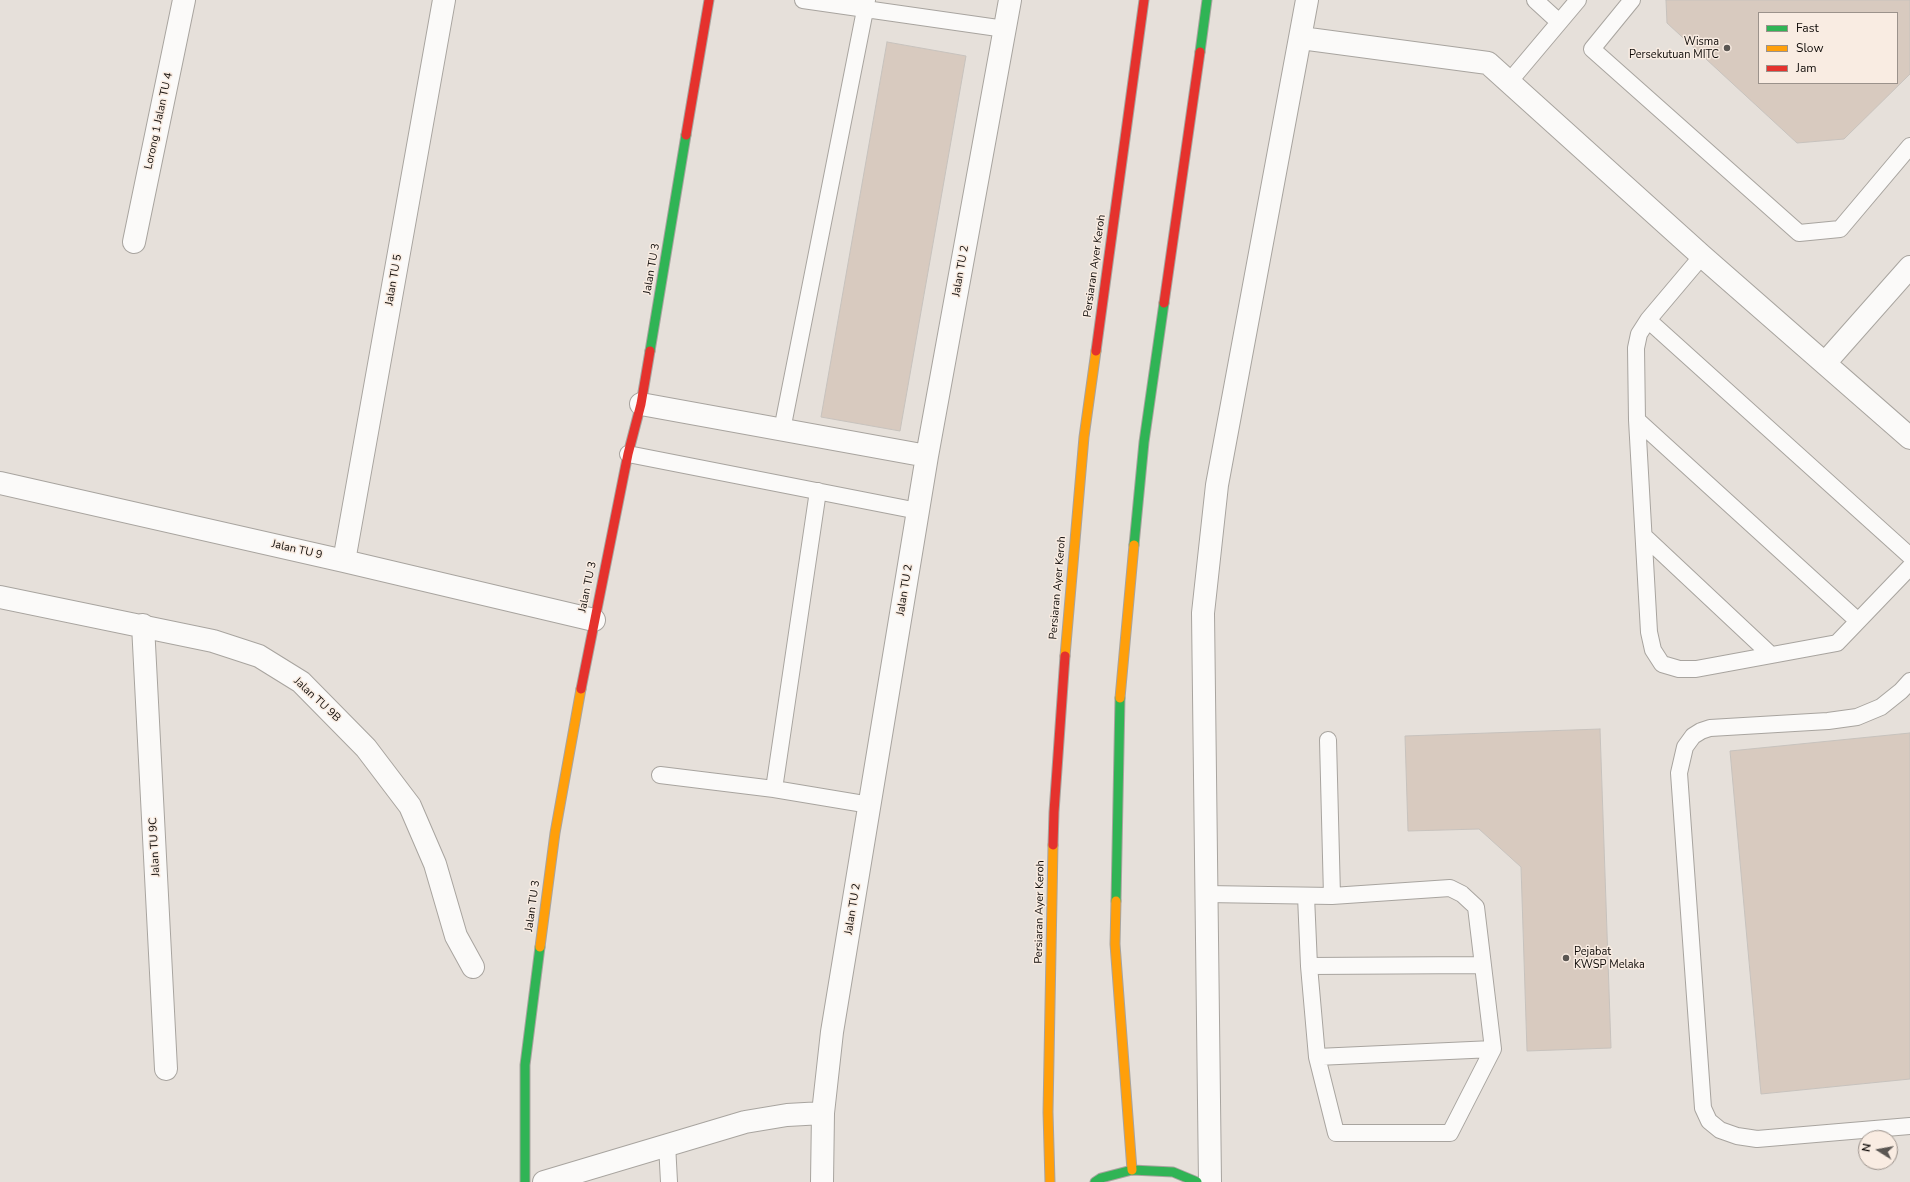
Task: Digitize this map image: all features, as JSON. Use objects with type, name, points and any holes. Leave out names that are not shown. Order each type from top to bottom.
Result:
[{"type":"main road","name":"Jalan TU 3","points":[[525,1182],[525,1065],[555,833],[594,620],[628,454],[641,404],[709,0]]},
{"type":"main road","name":"Persiaran Ayer Keroh","points":[[1050,1182],[1048,1112],[1054,812],[1067,628],[1084,437],[1144,0]]},
{"type":"main road","points":[[1132,1170],[1115,944],[1120,697],[1144,442],[1207,0]]},
{"type":"main road","points":[[1095,1182],[1101,1178],[1132,1170],[1173,1172],[1197,1182]]},
{"type":"street","name":"Lorong 1 Jalan TU 4","points":[[134,242],[184,0]]},
{"type":"street","name":"Jalan TU 5","points":[[344,561],[444,0]]},
{"type":"street","name":"Jalan TU 2","points":[[822,1182],[823,1113],[832,1032],[927,456],[1010,0]]},
{"type":"street","points":[[1210,1182],[1203,613],[1217,485],[1307,0]]},
{"type":"street","points":[[1301,38],[1488,63],[1702,256],[1910,438]]},
{"type":"street","points":[[1825,363],[1910,267]]},
{"type":"street","points":[[641,404],[927,456]]},
{"type":"street","name":"Jalan TU 9","points":[[0,483],[344,561],[594,620]]},
{"type":"street","name":"Jalan TU 9B","points":[[0,597],[213,641],[259,656],[301,682],[366,748],[410,806],[435,864],[456,936],[473,967]]},
{"type":"street","name":"Jalan TU 9C","points":[[143,626],[166,1069]]},
{"type":"street","points":[[544,1182],[667,1144],[745,1122],[787,1115],[823,1113]]},
{"type":"lane","points":[[803,0],[866,5],[1005,28]]},
{"type":"lane","points":[[1534,0],[1559,22]]},
{"type":"lane","points":[[1509,82],[1578,0]]},
{"type":"lane","points":[[1632,0],[1592,49],[1799,233],[1840,229],[1910,146]]},
{"type":"lane","points":[[782,430],[866,5]]},
{"type":"lane","points":[[1702,256],[1648,320],[1638,334],[1636,348],[1637,420],[1649,632],[1653,650],[1662,664],[1679,669],[1696,669],[1837,643],[1910,567]]},
{"type":"lane","points":[[1648,320],[1910,556]]},
{"type":"lane","points":[[1637,420],[1858,621]]},
{"type":"lane","points":[[628,454],[918,511]]},
{"type":"lane","points":[[774,789],[818,491]]},
{"type":"lane","points":[[1644,536],[1771,655]]},
{"type":"lane","points":[[1910,681],[1901,692],[1881,707],[1857,717],[1828,721],[1710,728],[1701,731],[1693,736],[1685,747],[1679,773],[1703,1108],[1709,1121],[1720,1130],[1737,1136],[1757,1139],[1910,1126]]},
{"type":"lane","points":[[1328,740],[1332,896]]},
{"type":"lane","points":[[660,775],[774,789],[870,805]]},
{"type":"lane","points":[[1206,894],[1332,896],[1450,888],[1462,894],[1476,908],[1493,1049],[1450,1133],[1336,1133],[1317,1057],[1309,966],[1306,896]]},
{"type":"lane","points":[[1309,966],[1482,965]]},
{"type":"lane","points":[[1317,1057],[1493,1049]]},
{"type":"lane","points":[[667,1144],[669,1182]]},
{"type":"building","name":"Wisma Persekutuan MITC","points":[[1666,0],[1910,0],[1910,74],[1844,139],[1797,143],[1667,23]]},
{"type":"building","points":[[887,42],[966,56],[900,431],[821,417]]},
{"type":"building","name":"Pejabat KWSP Melaka","points":[[1600,729],[1611,1048],[1527,1051],[1521,867],[1479,829],[1408,831],[1405,736]]},
{"type":"building","points":[[1910,733],[1910,1079],[1761,1094],[1730,751]]},
{"type":"traffic: fast","points":[[1200,52],[1207,0]]},
{"type":"traffic: fast","points":[[650,351],[686,135]]},
{"type":"traffic: fast","points":[[1134,545],[1144,442],[1164,303]]},
{"type":"traffic: fast","points":[[1116,901],[1120,698]]},
{"type":"traffic: fast","points":[[525,1182],[525,1065],[540,947]]},
{"type":"traffic: fast","points":[[1095,1182],[1101,1178],[1132,1170],[1173,1172],[1197,1182]]},
{"type":"traffic: slow","points":[[1065,656],[1084,437],[1096,351]]},
{"type":"traffic: slow","points":[[1120,698],[1134,545]]},
{"type":"traffic: slow","points":[[540,947],[555,833],[581,689]]},
{"type":"traffic: slow","points":[[1050,1182],[1048,1112],[1053,845]]},
{"type":"traffic: slow","points":[[1116,901],[1115,944],[1132,1170]]},
{"type":"traffic: jam","points":[[686,135],[709,0]]},
{"type":"traffic: jam","points":[[1096,351],[1144,0]]},
{"type":"traffic: jam","points":[[1164,303],[1200,52]]},
{"type":"traffic: jam","points":[[581,689],[628,454],[641,404],[650,351]]},
{"type":"traffic: jam","points":[[1053,845],[1065,656]]},
{"type":"place","name":"Wisma Persekutuan MITC","points":[[1727,48]]},
{"type":"place","name":"Pejabat KWSP Melaka","points":[[1566,958]]}]
